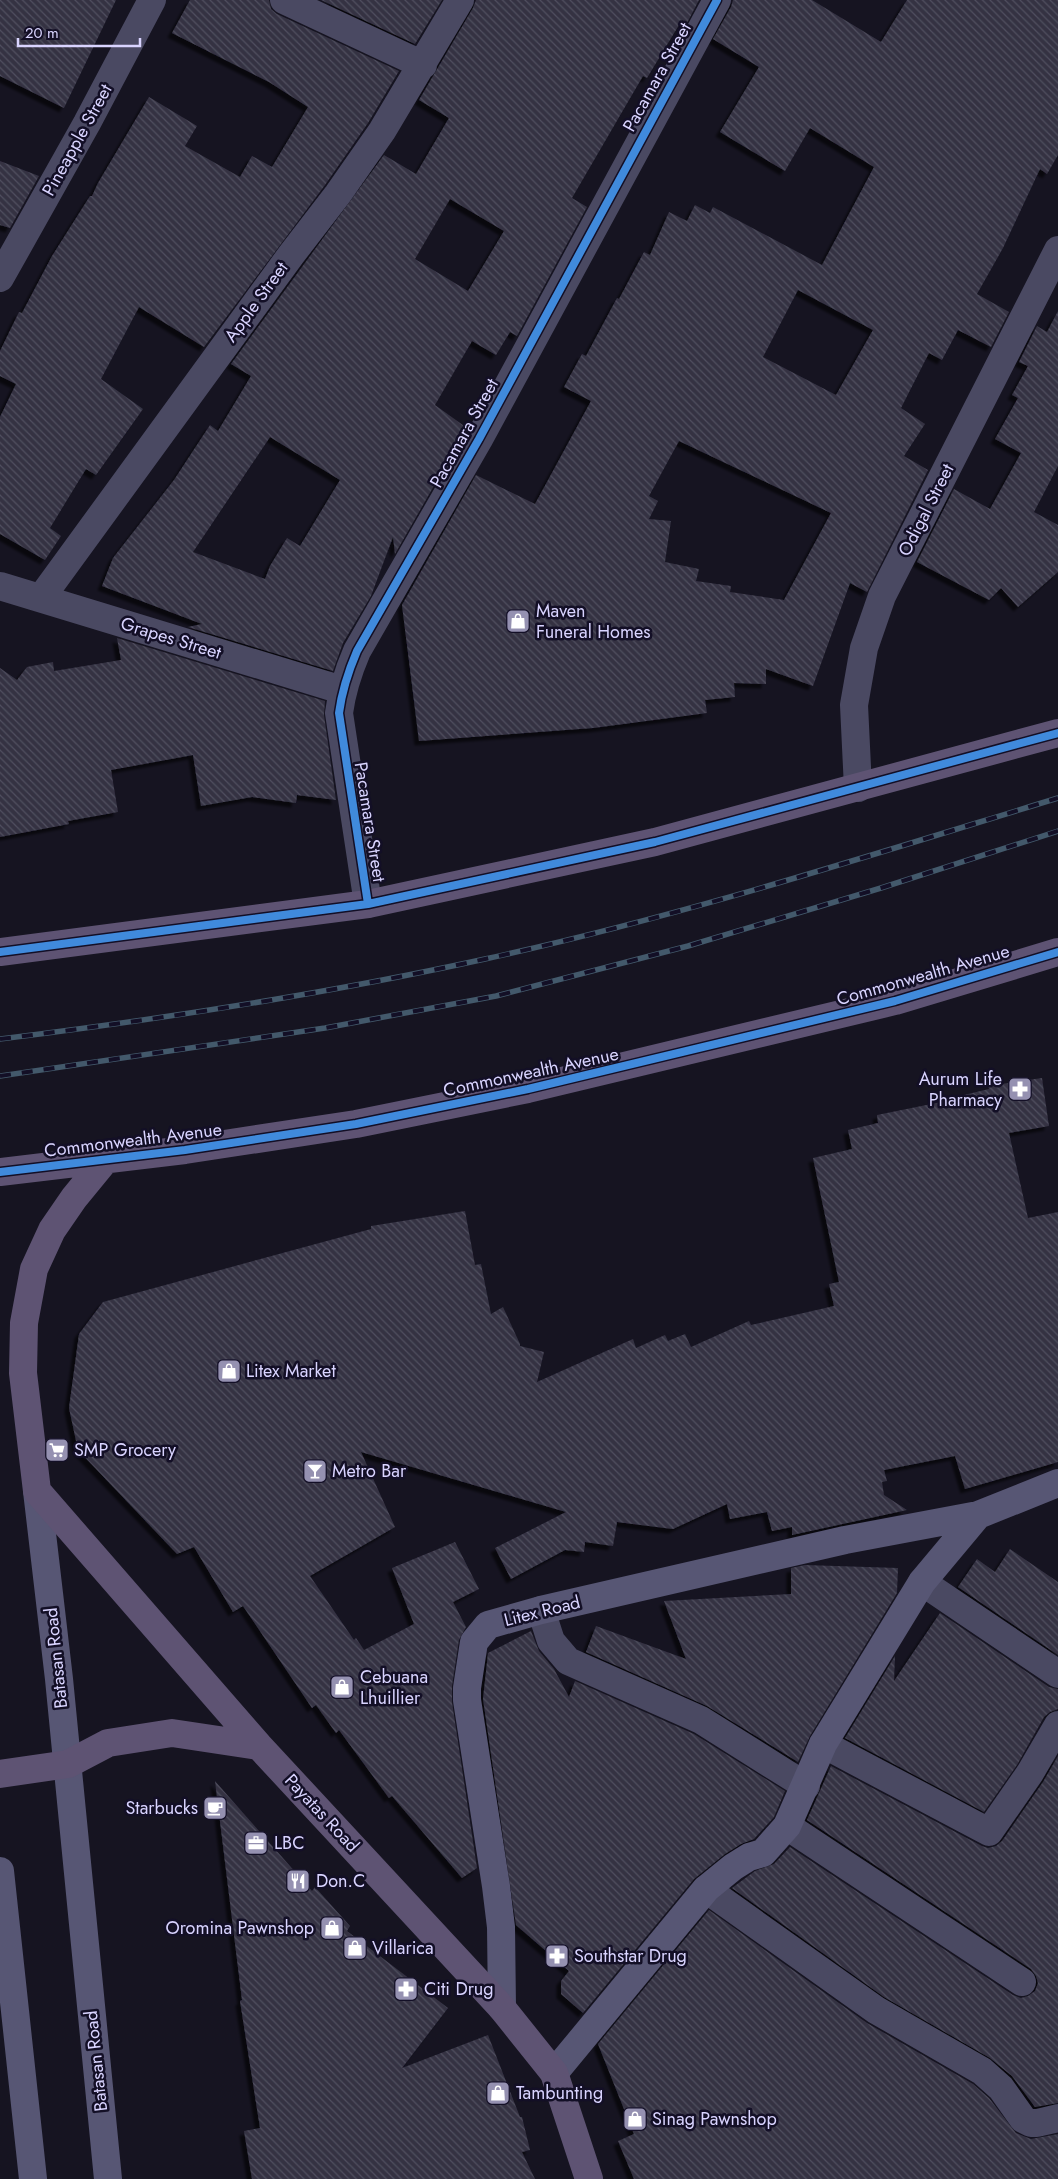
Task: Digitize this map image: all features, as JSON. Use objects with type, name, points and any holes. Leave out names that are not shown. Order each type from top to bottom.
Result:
[{"type":"main road","points":[[0,952],[368,904],[656,842],[1058,732]]},
{"type":"main road","name":"Commonwealth Avenue","points":[[0,1172],[186,1150],[356,1124],[528,1089],[895,1001],[1058,952]]},
{"type":"main road","name":"Batasan Road","points":[[37,1491],[23,1373],[24,1323],[34,1269],[52,1230],[74,1198],[106,1159]]},
{"type":"main road","name":"Payatas Road","points":[[37,1491],[259,1746],[502,2008],[554,2073],[589,2179]]},
{"type":"main road","points":[[0,1774],[68,1764],[108,1743],[172,1733],[259,1746]]},
{"type":"street","name":"Pineapple Street","points":[[0,278],[88,123],[152,0]]},
{"type":"street","points":[[284,0],[423,64]]},
{"type":"street","name":"Apple Street","points":[[40,598],[291,255],[338,194],[382,131],[460,0]]},
{"type":"street","name":"Pacamara Street","points":[[368,904],[339,713],[342,690],[357,652],[479,439],[686,54],[717,0]]},
{"type":"street","name":"Odigal Street","points":[[858,788],[854,705],[864,648],[882,596],[1058,250]]},
{"type":"street","name":"Grapes Street","points":[[0,586],[342,690]]},
{"type":"street","name":"Litex Road","points":[[502,2008],[501,1927],[467,1688],[474,1642],[488,1625],[541,1610],[845,1540],[978,1515],[1058,1483]]},
{"type":"street","name":"Batasan Road","points":[[37,1491],[68,1764],[108,2179]]},
{"type":"street","points":[[554,2073],[706,1889],[733,1867],[763,1853],[787,1826],[823,1744],[922,1582],[978,1515]]},
{"type":"street","points":[[922,1582],[1058,1674]]},
{"type":"street","points":[[541,1610],[551,1641],[568,1661],[701,1720],[806,1786]]},
{"type":"street","points":[[823,1744],[990,1832],[1030,1773],[1058,1725]]},
{"type":"street","points":[[787,1826],[1022,1982]]},
{"type":"street","points":[[0,1871],[33,2179]]},
{"type":"street","points":[[706,1889],[876,2010],[982,2071],[1001,2088],[1023,2119],[1030,2123],[1037,2123],[1058,2118]]},
{"type":"building","points":[[0,0],[116,0],[64,108],[0,76]]},
{"type":"building","points":[[190,0],[269,0],[271,9],[277,14],[399,71],[368,123],[325,185],[204,347],[139,307],[101,379],[143,409],[96,475],[86,469],[50,528],[61,536],[45,560],[0,534],[0,417],[16,384],[0,376],[0,351],[19,312],[22,313],[52,256],[90,196],[92,196],[149,97],[197,126],[185,146],[240,177],[252,156],[272,167],[308,107],[269,82],[172,33]]},
{"type":"building","points":[[321,0],[442,0],[415,44]]},
{"type":"building","points":[[476,0],[699,0],[687,23],[682,20],[647,78],[643,76],[572,198],[587,207],[517,336],[510,332],[496,355],[472,341],[435,405],[467,428],[395,554],[393,537],[371,596],[343,643],[333,671],[188,627],[202,624],[102,586],[113,558],[174,480],[210,425],[218,431],[251,376],[231,364],[384,155],[416,174],[449,118],[419,100]],"holes":[[[450,199],[504,231],[468,291],[415,259]],[[270,437],[340,480],[300,546],[287,538],[270,566],[265,579],[193,552]]]},
{"type":"building","points":[[733,0],[812,0],[881,42],[907,0],[1058,0],[1058,155],[1047,174],[1040,169],[1003,248],[977,294],[1009,312],[991,347],[958,330],[942,360],[929,353],[901,408],[925,424],[904,456],[928,470],[867,592],[850,583],[813,686],[766,669],[766,684],[734,683],[735,697],[705,700],[707,713],[593,728],[419,741],[402,605],[476,475],[535,504],[591,401],[564,387],[582,354],[586,356],[644,252],[650,255],[669,212],[687,221],[695,205],[710,213],[713,207],[822,265],[874,167],[810,128],[785,171],[720,132],[759,67],[713,39]],"holes":[[[798,290],[873,330],[836,395],[763,357]],[[679,441],[831,513],[784,600],[730,592],[731,586],[696,581],[699,569],[665,562],[671,521],[649,519],[658,501],[649,496]]]},
{"type":"building","points":[[0,161],[39,176],[10,228],[0,225]]},
{"type":"building","points":[[1058,311],[1058,466],[1034,512],[1058,525],[1058,572],[1018,607],[1001,588],[989,600],[917,562],[954,489],[990,509],[1021,453],[995,439],[1018,398],[1012,395],[1028,366],[1019,362],[1037,326],[1047,332]]},
{"type":"building","points":[[117,638],[325,701],[324,715],[336,800],[297,795],[296,803],[252,797],[201,806],[193,755],[111,770],[118,812],[68,821],[69,824],[0,837],[0,668],[17,680],[27,667],[53,662],[54,671],[121,660]]},
{"type":"building","points":[[1042,1078],[1049,1126],[1009,1133],[1028,1218],[1058,1212],[1058,1462],[965,1489],[955,1456],[884,1470],[887,1481],[882,1482],[884,1495],[907,1510],[792,1535],[792,1527],[772,1531],[767,1512],[730,1519],[727,1504],[673,1529],[617,1522],[613,1546],[585,1542],[584,1552],[565,1550],[511,1579],[495,1548],[566,1512],[361,1452],[395,1527],[310,1576],[354,1640],[356,1638],[364,1650],[414,1624],[392,1568],[455,1542],[479,1589],[453,1602],[466,1627],[459,1640],[452,1686],[452,1702],[477,1868],[462,1878],[392,1796],[389,1798],[339,1730],[336,1733],[316,1705],[312,1708],[243,1606],[233,1612],[194,1547],[177,1554],[78,1450],[69,1408],[79,1334],[103,1302],[371,1229],[371,1226],[465,1211],[475,1265],[481,1264],[491,1314],[503,1307],[520,1346],[544,1352],[537,1382],[633,1339],[636,1348],[665,1335],[668,1341],[685,1334],[691,1347],[749,1321],[751,1325],[834,1306],[829,1284],[839,1282],[813,1158],[852,1149],[848,1130],[878,1123],[877,1115],[951,1100],[951,1098],[989,1089],[988,1086]]},
{"type":"building","points":[[1010,1549],[1058,1582],[1058,1655],[958,1587],[977,1559],[995,1572]]},
{"type":"building","points":[[805,1565],[898,1568],[897,1593],[810,1736],[798,1762],[707,1706],[586,1652],[596,1626],[686,1659],[664,1601],[791,1594],[791,1568]]},
{"type":"building","points":[[940,1613],[1049,1687],[1058,1689],[1058,1709],[1044,1717],[1017,1765],[984,1812],[845,1738],[895,1656],[894,1681]]},
{"type":"building","points":[[531,1631],[539,1651],[554,1669],[569,1697],[575,1681],[694,1734],[785,1791],[774,1817],[754,1839],[741,1844],[725,1854],[694,1879],[583,2013],[561,1994],[561,1981],[569,1971],[516,1925],[483,1699],[488,1653]]},
{"type":"building","points":[[1058,1756],[1058,2103],[1035,2107],[1012,2076],[990,2058],[884,1997],[732,1888],[755,1871],[774,1864],[790,1847],[1013,1995],[1021,1998],[1028,1996],[1035,1991],[1038,1983],[1031,1969],[807,1820],[831,1766],[982,1846],[988,1848],[996,1846],[1002,1841],[1043,1782]]},
{"type":"building","points":[[215,1781],[312,1891],[315,1887],[350,1926],[347,1931],[448,2008],[402,2068],[488,2035],[520,2117],[522,2117],[530,2150],[522,2152],[535,2179],[252,2179],[244,2131],[260,2128],[240,2001],[242,2000]]},
{"type":"building","points":[[709,1910],[867,2023],[973,2084],[989,2098],[1016,2133],[1031,2139],[1058,2134],[1058,2179],[634,2179],[618,2141],[634,2134],[598,2044]]},
{"type":"railway","points":[[0,1039],[244,1005],[425,972],[485,959],[701,905],[1058,798]]},
{"type":"railway","points":[[0,1076],[325,1028],[496,996],[688,946],[881,888],[1058,831]]},
{"type":"cycle path","points":[[368,904],[339,713],[351,666],[357,651],[479,439],[717,0]]},
{"type":"cycle path","points":[[0,952],[368,904],[655,842],[1058,733]]},
{"type":"cycle path","points":[[0,1172],[185,1150],[356,1124],[528,1089],[895,1001],[1058,952]]},
{"type":"place","name":"Maven Funeral Homes","points":[[518,621]]},
{"type":"place","name":"Aurum Life Pharmacy","points":[[1020,1089]]},
{"type":"place","name":"Litex Market","points":[[229,1371]]},
{"type":"place","name":"SMP Grocery","points":[[57,1450]]},
{"type":"place","name":"Metro Bar","points":[[315,1471]]},
{"type":"place","name":"Cebuana Lhuillier","points":[[342,1687]]},
{"type":"place","name":"Starbucks","points":[[215,1808]]},
{"type":"place","name":"LBC","points":[[256,1843]]},
{"type":"place","name":"Don.C","points":[[298,1881]]},
{"type":"place","name":"Oromina Pawnshop","points":[[332,1928]]},
{"type":"place","name":"Villarica","points":[[355,1948]]},
{"type":"place","name":"Southstar Drug","points":[[557,1956]]},
{"type":"place","name":"Citi Drug","points":[[406,1989]]},
{"type":"place","name":"Tambunting","points":[[498,2093]]},
{"type":"place","name":"Sinag Pawnshop","points":[[635,2119]]}]
